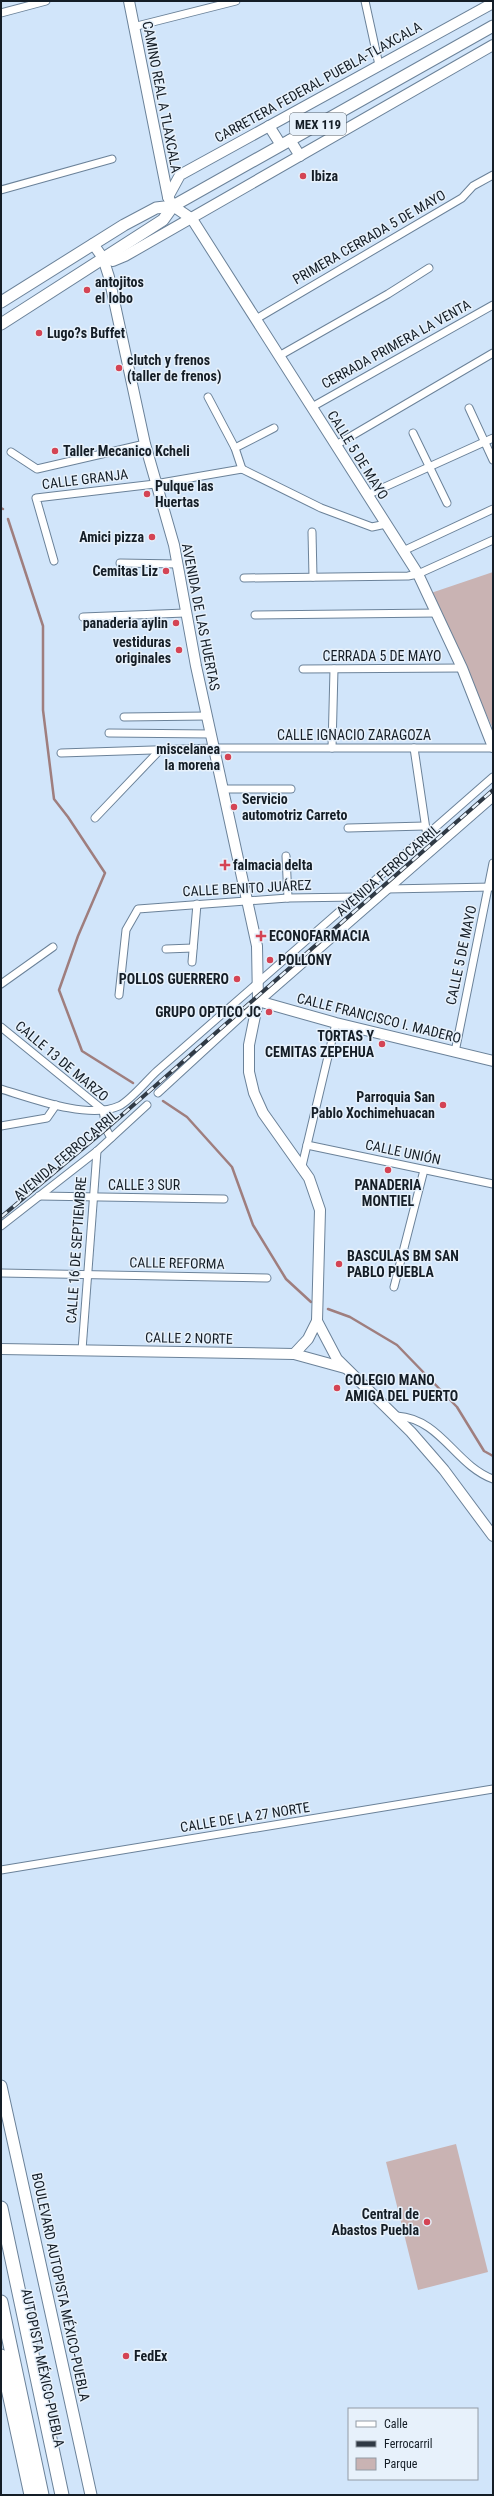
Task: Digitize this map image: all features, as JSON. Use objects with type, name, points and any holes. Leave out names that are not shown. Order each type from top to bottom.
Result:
[{"type":"highway","points":[[1,2208],[62,2495]]},
{"type":"highway","name":"AUTOPISTA MÉXICO-PUEBLA","points":[[1,2248],[54,2495]]},
{"type":"highway","points":[[1,2302],[42,2495]]},
{"type":"highway","points":[[1,2356],[31,2495]]},
{"type":"highway","points":[[1,2387],[24,2495]]},
{"type":"main road","name":"CARRETERA FEDERAL PUEBLA-TLAXCALA","points":[[1,302],[93,244],[156,208],[171,202],[286,142],[493,26]]},
{"type":"main road","name":"CARRETERA FEDERAL PUEBLA-TLAXCALA","points":[[1,324],[163,220],[171,202]]},
{"type":"main road","name":"BOULEVARD AUTOPISTA MÉXICO-PUEBLA","points":[[1,2086],[91,2495]]},
{"type":"street","points":[[1,13],[46,1]]},
{"type":"street","name":"CAMINO REAL A TLAXCALA","points":[[129,1],[133,27],[171,202]]},
{"type":"street","points":[[133,27],[236,1]]},
{"type":"street","points":[[365,1],[379,64]]},
{"type":"street","name":"CARRETERA FEDERAL PUEBLA-TLAXCALA","points":[[171,202],[180,175],[379,64],[493,3]]},
{"type":"street","points":[[102,258],[113,261],[125,256],[192,219],[493,45]]},
{"type":"street","points":[[269,126],[300,156]]},
{"type":"street","points":[[1,190],[112,159]]},
{"type":"street","name":"PRIMERA CERRADA 5 DE MAYO","points":[[256,319],[462,198],[473,186],[493,175]]},
{"type":"street","name":"CALLE 5 DE MAYO","points":[[171,202],[192,219],[418,574],[462,668],[493,748]]},
{"type":"street","name":"AVENIDA DE LAS HUERTAS","points":[[93,244],[102,258],[109,277],[145,444],[178,564],[185,613],[257,946],[258,1001],[249,1045],[249,1072],[254,1093],[263,1113],[302,1166],[316,1193],[320,1210],[317,1320]]},
{"type":"street","points":[[279,356],[374,302],[429,268]]},
{"type":"street","name":"CERRADA PRIMERA LA VENTA","points":[[312,407],[493,304]]},
{"type":"street","points":[[336,446],[493,353]]},
{"type":"street","points":[[208,397],[235,448],[242,469]]},
{"type":"street","points":[[469,408],[493,460]]},
{"type":"street","points":[[235,448],[274,428]]},
{"type":"street","points":[[413,433],[447,503]]},
{"type":"street","points":[[367,495],[493,438]]},
{"type":"street","points":[[11,452],[37,469],[145,444]]},
{"type":"street","points":[[155,484],[242,469],[321,508],[372,527],[386,524]]},
{"type":"street","name":"CALLE GRANJA","points":[[54,561],[36,498],[155,484]]},
{"type":"street","points":[[403,551],[493,509]]},
{"type":"street","points":[[312,532],[313,577]]},
{"type":"street","points":[[244,578],[418,574],[493,540]]},
{"type":"street","points":[[120,563],[178,564]]},
{"type":"street","points":[[82,617],[185,613]]},
{"type":"street","points":[[255,615],[437,613]]},
{"type":"street","name":"CERRADA 5 DE MAYO","points":[[303,669],[462,668]]},
{"type":"street","points":[[332,748],[334,669]]},
{"type":"street","points":[[124,717],[207,716]]},
{"type":"street","points":[[109,733],[211,734]]},
{"type":"street","name":"CALLE IGNACIO ZARAGOZA","points":[[61,753],[158,752],[214,748],[493,748]]},
{"type":"street","points":[[414,748],[427,836]]},
{"type":"street","points":[[95,818],[158,752]]},
{"type":"street","points":[[1,1089],[56,1105],[103,1110],[120,1106],[493,777]]},
{"type":"street","points":[[223,789],[291,789]]},
{"type":"street","name":"AVENIDA FERROCARRIL","points":[[158,1094],[258,1001],[493,796]]},
{"type":"street","points":[[348,828],[425,826]]},
{"type":"street","points":[[286,856],[288,898]]},
{"type":"street","name":"CALLE 5 DE MAYO","points":[[455,1052],[491,887],[493,863]]},
{"type":"street","points":[[387,889],[491,887]]},
{"type":"street","name":"CALLE BENITO JUÁREZ","points":[[119,995],[126,930],[138,909],[246,900],[358,897]]},
{"type":"street","points":[[192,962],[197,904]]},
{"type":"street","points":[[1,984],[53,947]]},
{"type":"street","points":[[166,949],[193,948]]},
{"type":"street","name":"CALLE FRANCISCO I. MADERO","points":[[258,1001],[336,1023],[493,1061]]},
{"type":"street","points":[[302,1166],[336,1023]]},
{"type":"street","name":"CALLE 13 DE MARZO","points":[[1,1027],[103,1110],[106,1129],[111,1138]]},
{"type":"street","points":[[1,1126],[47,1118],[56,1105]]},
{"type":"street","name":"AVENIDA FERROCARRIL","points":[[1,1226],[97,1151],[147,1105]]},
{"type":"street","name":"CALLE UNIÓN","points":[[307,1145],[493,1184]]},
{"type":"street","name":"CALLE 16 DE SEPTIEMBRE","points":[[82,1350],[86,1274],[97,1151]]},
{"type":"street","points":[[394,1287],[424,1170]]},
{"type":"street","name":"CALLE 3 SUR","points":[[39,1196],[224,1199]]},
{"type":"street","name":"CALLE REFORMA","points":[[1,1273],[267,1278]]},
{"type":"street","points":[[294,1354],[312,1334],[317,1320]]},
{"type":"street","points":[[317,1320],[333,1353],[344,1368],[397,1416],[444,1470],[493,1536]]},
{"type":"street","name":"CALLE 2 NORTE","points":[[1,1349],[294,1354],[344,1368]]},
{"type":"street","points":[[397,1416],[421,1422],[436,1431],[468,1464],[493,1479]]},
{"type":"street","name":"CALLE DE LA 27 NORTE","points":[[1,1870],[493,1790]]},
{"type":"green space","points":[[493,572],[493,729],[431,593]]},
{"type":"green space","points":[[456,2144],[488,2272],[418,2290],[386,2162]]},
{"type":"waterway","points":[[8,519],[43,626],[43,710],[54,799],[68,817],[105,873],[78,936],[59,990],[82,1051],[133,1083]]},
{"type":"waterway","points":[[163,1101],[187,1117],[232,1167],[253,1225],[286,1279],[311,1302]]},
{"type":"waterway","points":[[328,1309],[350,1317],[397,1345],[457,1407],[484,1451],[493,1456]]},
{"type":"railway","points":[[1,1217],[106,1129],[493,790]]},
{"type":"place","name":"Ibiza","points":[[303,176]]},
{"type":"place","name":"antojitos el lobo","points":[[87,290]]},
{"type":"place","name":"Lugo?s Buffet","points":[[39,333]]},
{"type":"place","name":"clutch y frenos (taller de frenos)","points":[[119,368]]},
{"type":"place","name":"Taller Mecanico Kcheli","points":[[55,451]]},
{"type":"place","name":"Pulque las Huertas","points":[[147,494]]},
{"type":"place","name":"Amici pizza","points":[[152,537]]},
{"type":"place","name":"Cemitas Liz","points":[[166,571]]},
{"type":"place","name":"panaderia aylin","points":[[176,623]]},
{"type":"place","name":"vestiduras originales","points":[[179,650]]},
{"type":"place","name":"miscelanea la morena","points":[[228,757]]},
{"type":"place","name":"Servicio automotriz Carreto","points":[[234,807]]},
{"type":"place","name":"falmacia delta","points":[[225,865]]},
{"type":"place","name":"ECONOFARMACIA","points":[[261,936]]},
{"type":"place","name":"POLLONY","points":[[270,960]]},
{"type":"place","name":"POLLOS GUERRERO","points":[[237,979]]},
{"type":"place","name":"GRUPO OPTICO JC","points":[[269,1012]]},
{"type":"place","name":"TORTAS Y CEMITAS ZEPEHUA","points":[[382,1044]]},
{"type":"place","name":"Parroquia San Pablo Xochimehuacan","points":[[443,1105]]},
{"type":"place","name":"PANADERIA MONTIEL","points":[[388,1170]]},
{"type":"place","name":"BASCULAS BM SAN PABLO PUEBLA","points":[[339,1264]]},
{"type":"place","name":"COLEGIO MANO AMIGA DEL PUERTO","points":[[337,1388]]},
{"type":"place","name":"Central de Abastos Puebla","points":[[427,2222]]},
{"type":"place","name":"FedEx","points":[[126,2356]]}]
